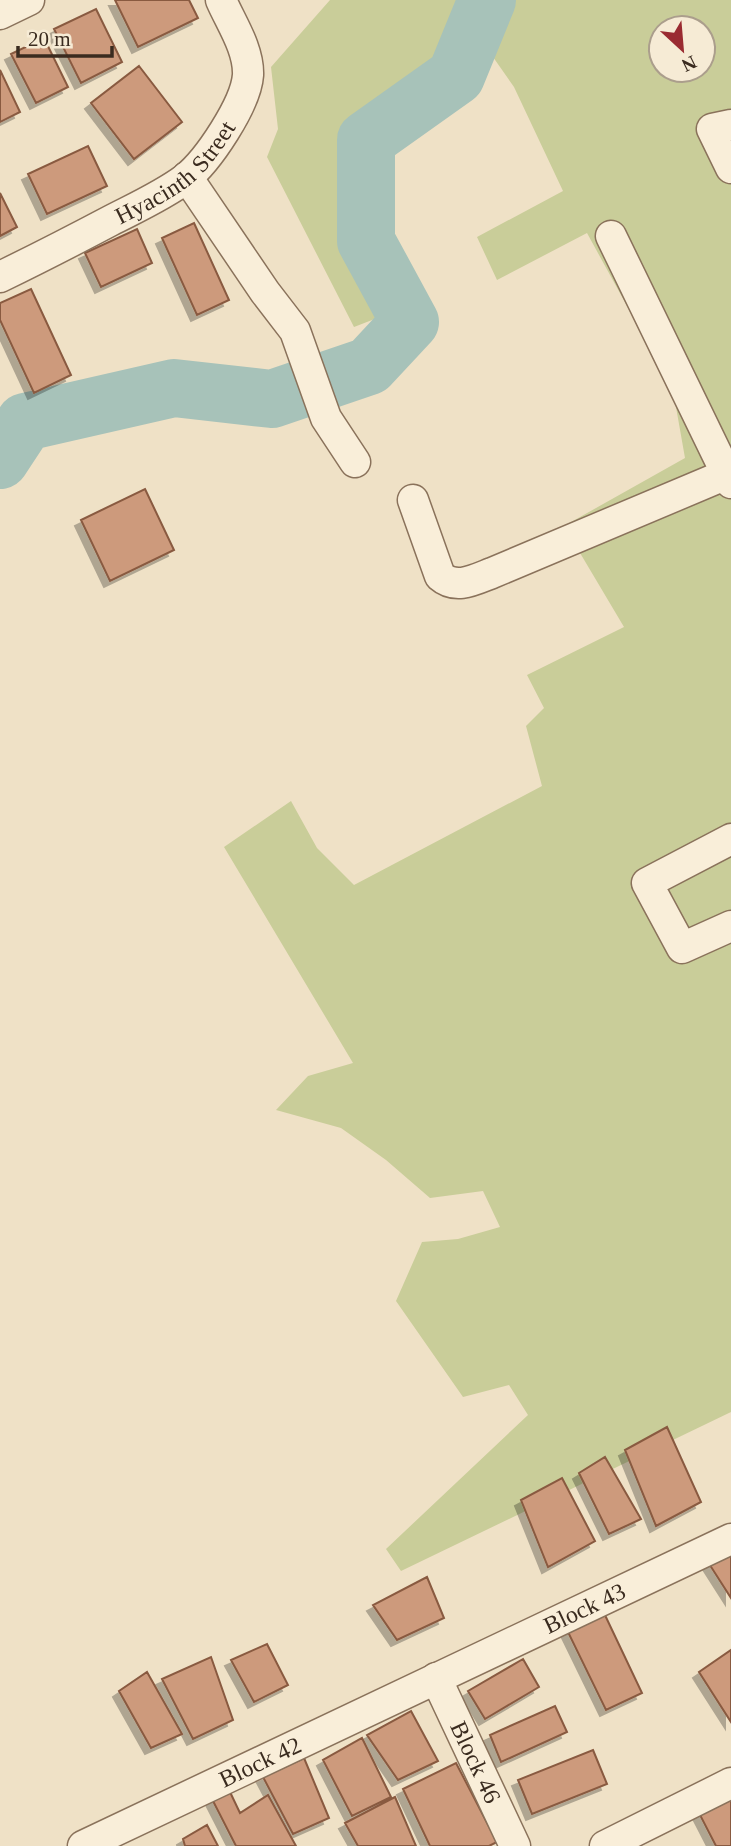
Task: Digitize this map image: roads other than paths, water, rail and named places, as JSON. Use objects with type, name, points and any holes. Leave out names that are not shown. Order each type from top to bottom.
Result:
[{"type":"street","points":[[0,14],[29,0]]},
{"type":"street","name":"Hyacinth Street","points":[[0,277],[159,196],[187,177],[200,164],[225,129],[243,97],[248,74],[245,51],[220,0]]},
{"type":"street","points":[[731,125],[712,129],[731,168]]},
{"type":"street","points":[[187,177],[265,292],[295,331],[326,418],[355,462]]},
{"type":"street","points":[[413,500],[440,576],[451,584],[474,580],[729,478],[611,236]]},
{"type":"street","points":[[731,839],[647,883],[682,948],[731,926]]},
{"type":"street","name":"Block 43","points":[[436,1678],[731,1539]]},
{"type":"street","name":"Block 42","points":[[83,1846],[436,1678]]},
{"type":"street","name":"Block 46","points":[[436,1678],[515,1846]]},
{"type":"street","points":[[605,1846],[731,1783]]},
{"type":"waterway","points":[[0,460],[25,422],[174,388],[272,399],[369,366],[410,322],[366,241],[366,140],[456,76],[487,0]]}]
